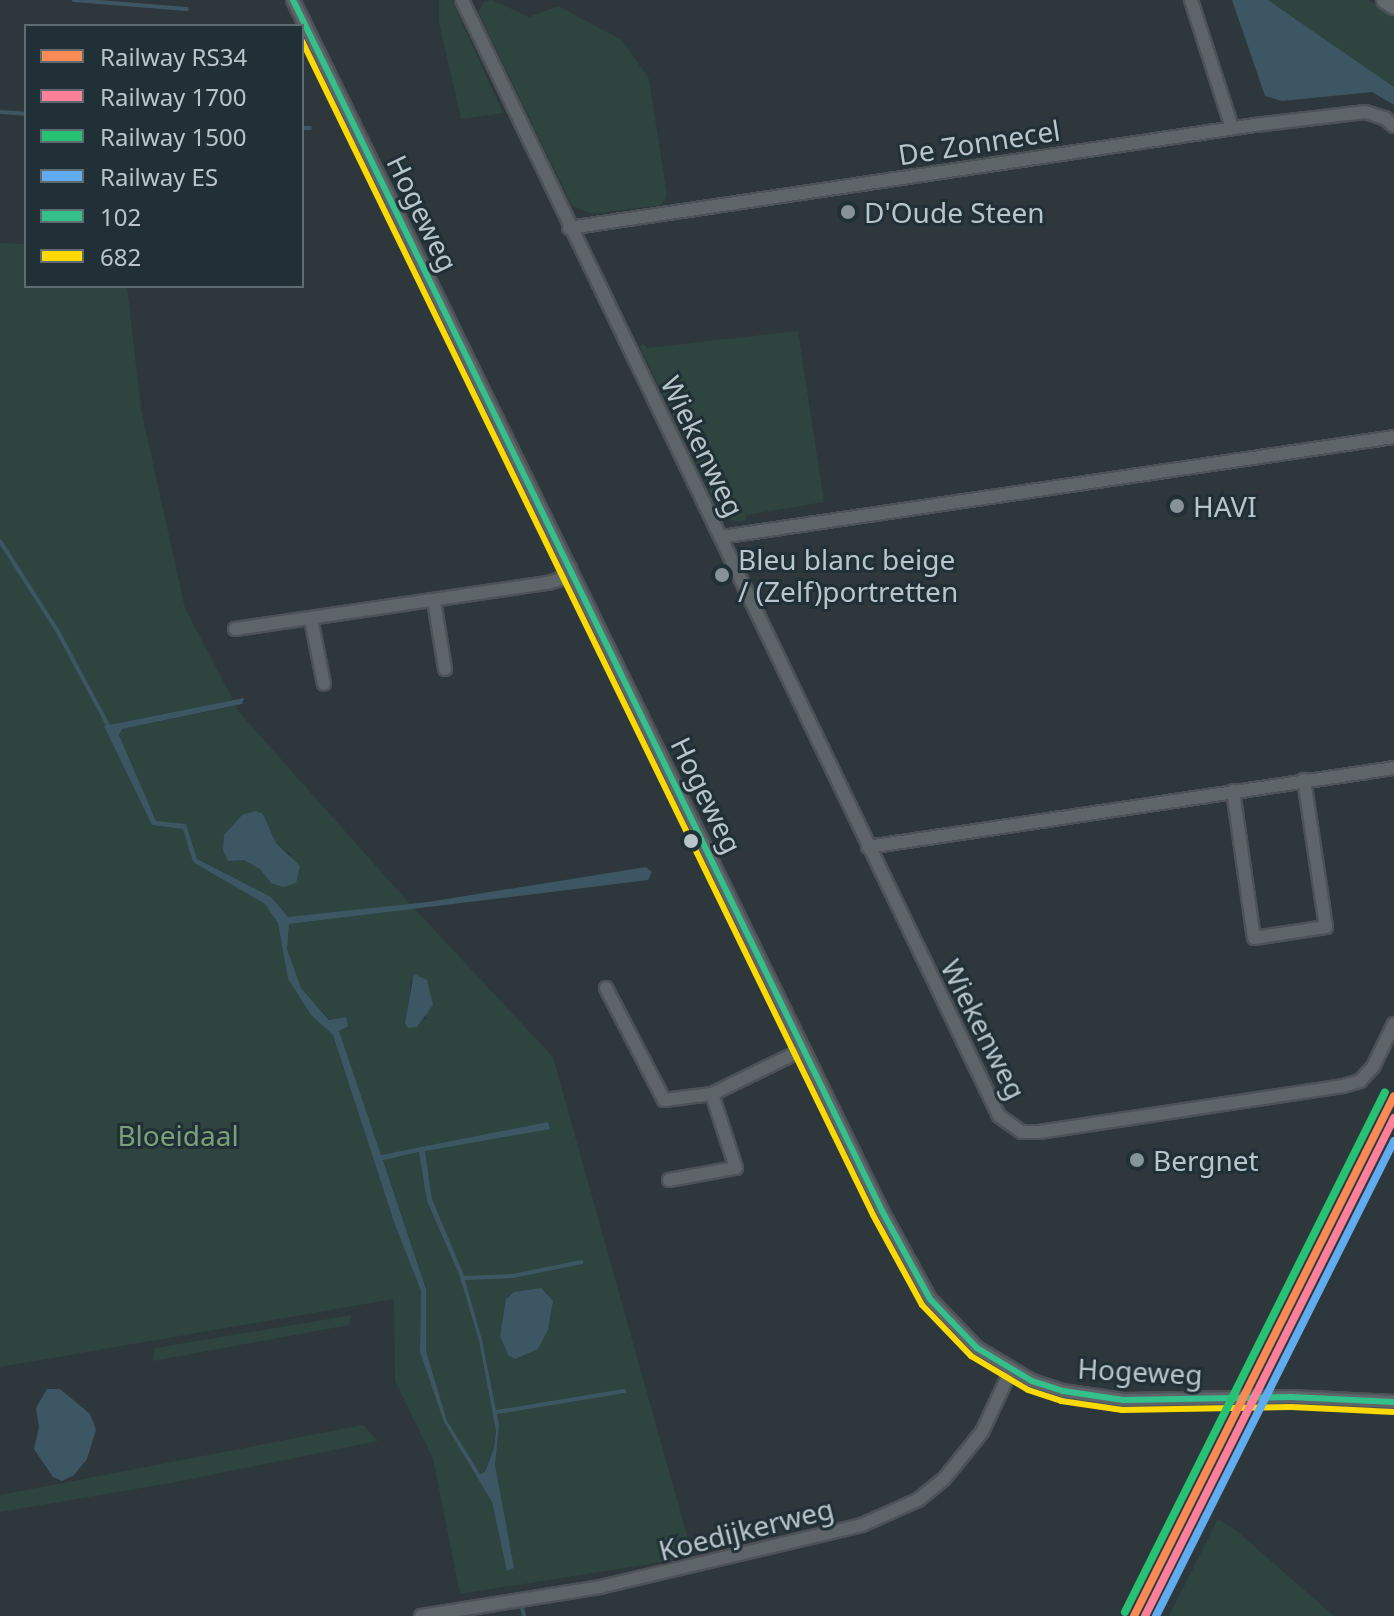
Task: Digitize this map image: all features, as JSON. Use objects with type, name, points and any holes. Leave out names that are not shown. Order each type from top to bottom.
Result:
[{"type":"main road","points":[[1385,0],[1394,6]]},
{"type":"street","name":"Hogeweg","points":[[293,0],[894,1235],[930,1299],[977,1348],[1011,1370],[1063,1391],[1094,1397],[1342,1398],[1394,1402]]},
{"type":"street","name":"Wiekenweg","points":[[462,0],[569,228],[999,1116],[1009,1126],[1022,1132],[1039,1132],[1343,1086],[1360,1081],[1373,1067],[1394,1024]]},
{"type":"street","points":[[1191,0],[1232,128]]},
{"type":"street","name":"De Zonnecel","points":[[569,228],[1232,128],[1365,112],[1385,118],[1394,126]]},
{"type":"street","points":[[721,537],[1394,437]]},
{"type":"street","points":[[235,629],[555,581],[570,568]]},
{"type":"street","points":[[434,601],[445,669]]},
{"type":"street","points":[[311,619],[324,684]]},
{"type":"street","points":[[868,847],[1394,768]]},
{"type":"street","points":[[1233,791],[1254,938],[1283,934],[1326,927],[1304,780]]},
{"type":"street","points":[[606,988],[664,1100],[712,1094],[804,1049]]},
{"type":"street","points":[[669,1180],[736,1168],[712,1094]]},
{"type":"street","name":"Koedijkerweg","points":[[421,1616],[615,1584],[862,1525],[918,1500],[944,1479],[982,1432],[1011,1370]]},
{"type":"green space","points":[[439,0],[452,0],[503,113],[461,119],[439,23]]},
{"type":"green space","points":[[492,0],[529,17],[558,6],[622,40],[649,79],[667,195],[662,205],[593,214],[572,206],[478,12],[485,1]]},
{"type":"green space","points":[[1268,0],[1369,0],[1394,18],[1394,87]]},
{"type":"green space","name":"Bloeidaal","points":[[0,243],[24,244],[24,288],[127,288],[141,409],[185,608],[233,700],[105,726],[152,825],[183,829],[193,862],[265,903],[278,923],[288,979],[311,1015],[333,1034],[395,1225],[421,1291],[420,1352],[444,1422],[492,1502],[507,1570],[495,1465],[499,1425],[482,1340],[463,1273],[432,1199],[425,1150],[549,1129],[548,1123],[381,1155],[339,1031],[346,1017],[330,1020],[301,988],[287,949],[289,924],[414,908],[553,1057],[693,1557],[460,1594],[433,1459],[395,1381],[394,1299],[0,1367]],"holes":[[[410,978],[426,1018],[409,1028],[405,1023],[410,1006]],[[541,1288],[551,1316],[538,1349],[500,1336],[508,1295]]]},
{"type":"green space","points":[[798,331],[824,502],[746,515],[745,521],[734,521],[721,515],[640,347],[643,343],[647,348]]},
{"type":"green space","points":[[236,706],[410,904],[288,918],[270,897],[197,859],[186,825],[156,821],[119,735],[122,729]],"holes":[[[263,814],[276,843],[291,855],[271,883],[260,869],[244,860]]]},
{"type":"green space","points":[[420,1152],[427,1201],[459,1274],[479,1341],[496,1431],[494,1448],[484,1472],[479,1474],[447,1421],[426,1351],[426,1289],[383,1159]]},
{"type":"green space","points":[[352,1315],[349,1325],[153,1361],[155,1348]]},
{"type":"green space","points":[[363,1425],[378,1441],[171,1483],[0,1512],[0,1495]]},
{"type":"green space","points":[[1218,1519],[1237,1531],[1334,1616],[1169,1616]]},
{"type":"water","points":[[1232,0],[1268,0],[1394,87],[1394,105],[1372,92],[1282,101],[1265,96]]},
{"type":"water","points":[[244,698],[242,704],[122,729],[119,735],[156,821],[186,824],[197,859],[271,897],[288,917],[428,902],[646,867],[652,872],[648,880],[289,924],[287,949],[301,988],[329,1020],[346,1017],[348,1026],[339,1031],[381,1155],[548,1122],[550,1129],[425,1151],[432,1199],[463,1273],[482,1340],[499,1425],[495,1465],[514,1568],[507,1571],[492,1502],[444,1422],[420,1352],[421,1291],[395,1225],[333,1035],[311,1015],[288,979],[278,923],[265,904],[193,862],[183,829],[152,825],[104,726]],"holes":[[[419,1152],[427,1201],[459,1274],[479,1341],[496,1431],[494,1448],[485,1472],[480,1474],[447,1421],[426,1351],[426,1289],[383,1160]]]},
{"type":"water","points":[[256,811],[263,814],[276,843],[300,866],[296,883],[283,887],[271,883],[260,869],[244,860],[228,861],[223,850],[224,835],[242,815]]},
{"type":"water","points":[[414,974],[427,980],[433,1005],[417,1027],[408,1028],[405,1023]]},
{"type":"water","points":[[541,1288],[553,1301],[548,1330],[538,1349],[515,1359],[508,1355],[500,1336],[506,1299],[514,1292]]},
{"type":"water","points":[[47,1389],[60,1389],[90,1414],[96,1430],[87,1459],[74,1475],[62,1481],[53,1477],[34,1449],[39,1427],[36,1408]]},
{"type":"waterway","points":[[74,0],[187,9]]},
{"type":"waterway","points":[[0,112],[24,114]]},
{"type":"waterway","points":[[304,128],[310,128]]},
{"type":"waterway","points":[[0,541],[57,630],[110,729]]},
{"type":"waterway","points":[[464,1278],[513,1276],[582,1262]]},
{"type":"waterway","points":[[497,1412],[624,1391]]},
{"type":"waterway","points":[[522,1608],[524,1616]]},
{"type":"rail line","name":"1500","points":[[1125,1612],[1385,1092]]},
{"type":"rail line","name":"RS34","points":[[1134,1616],[1394,1096]]},
{"type":"rail line","name":"1700","points":[[1145,1616],[1394,1118]]},
{"type":"rail line","name":"ES","points":[[1156,1616],[1394,1141]]},
{"type":"transit line","name":"102","points":[[293,0],[882,1211],[930,1299],[977,1348],[1032,1381],[1063,1391],[1123,1400],[1291,1397],[1394,1402]]},
{"type":"transit line","name":"682","points":[[304,45],[873,1215],[922,1305],[971,1356],[1028,1390],[1061,1401],[1122,1410],[1291,1407],[1394,1412]]},
{"type":"place","name":"D'Oude Steen","points":[[848,212]]},
{"type":"place","name":"HAVI","points":[[1177,506]]},
{"type":"place","name":"Bleu blanc beige / (Zelf)portretten","points":[[722,575]]},
{"type":"place","name":"Bergnet","points":[[1137,1160]]}]
